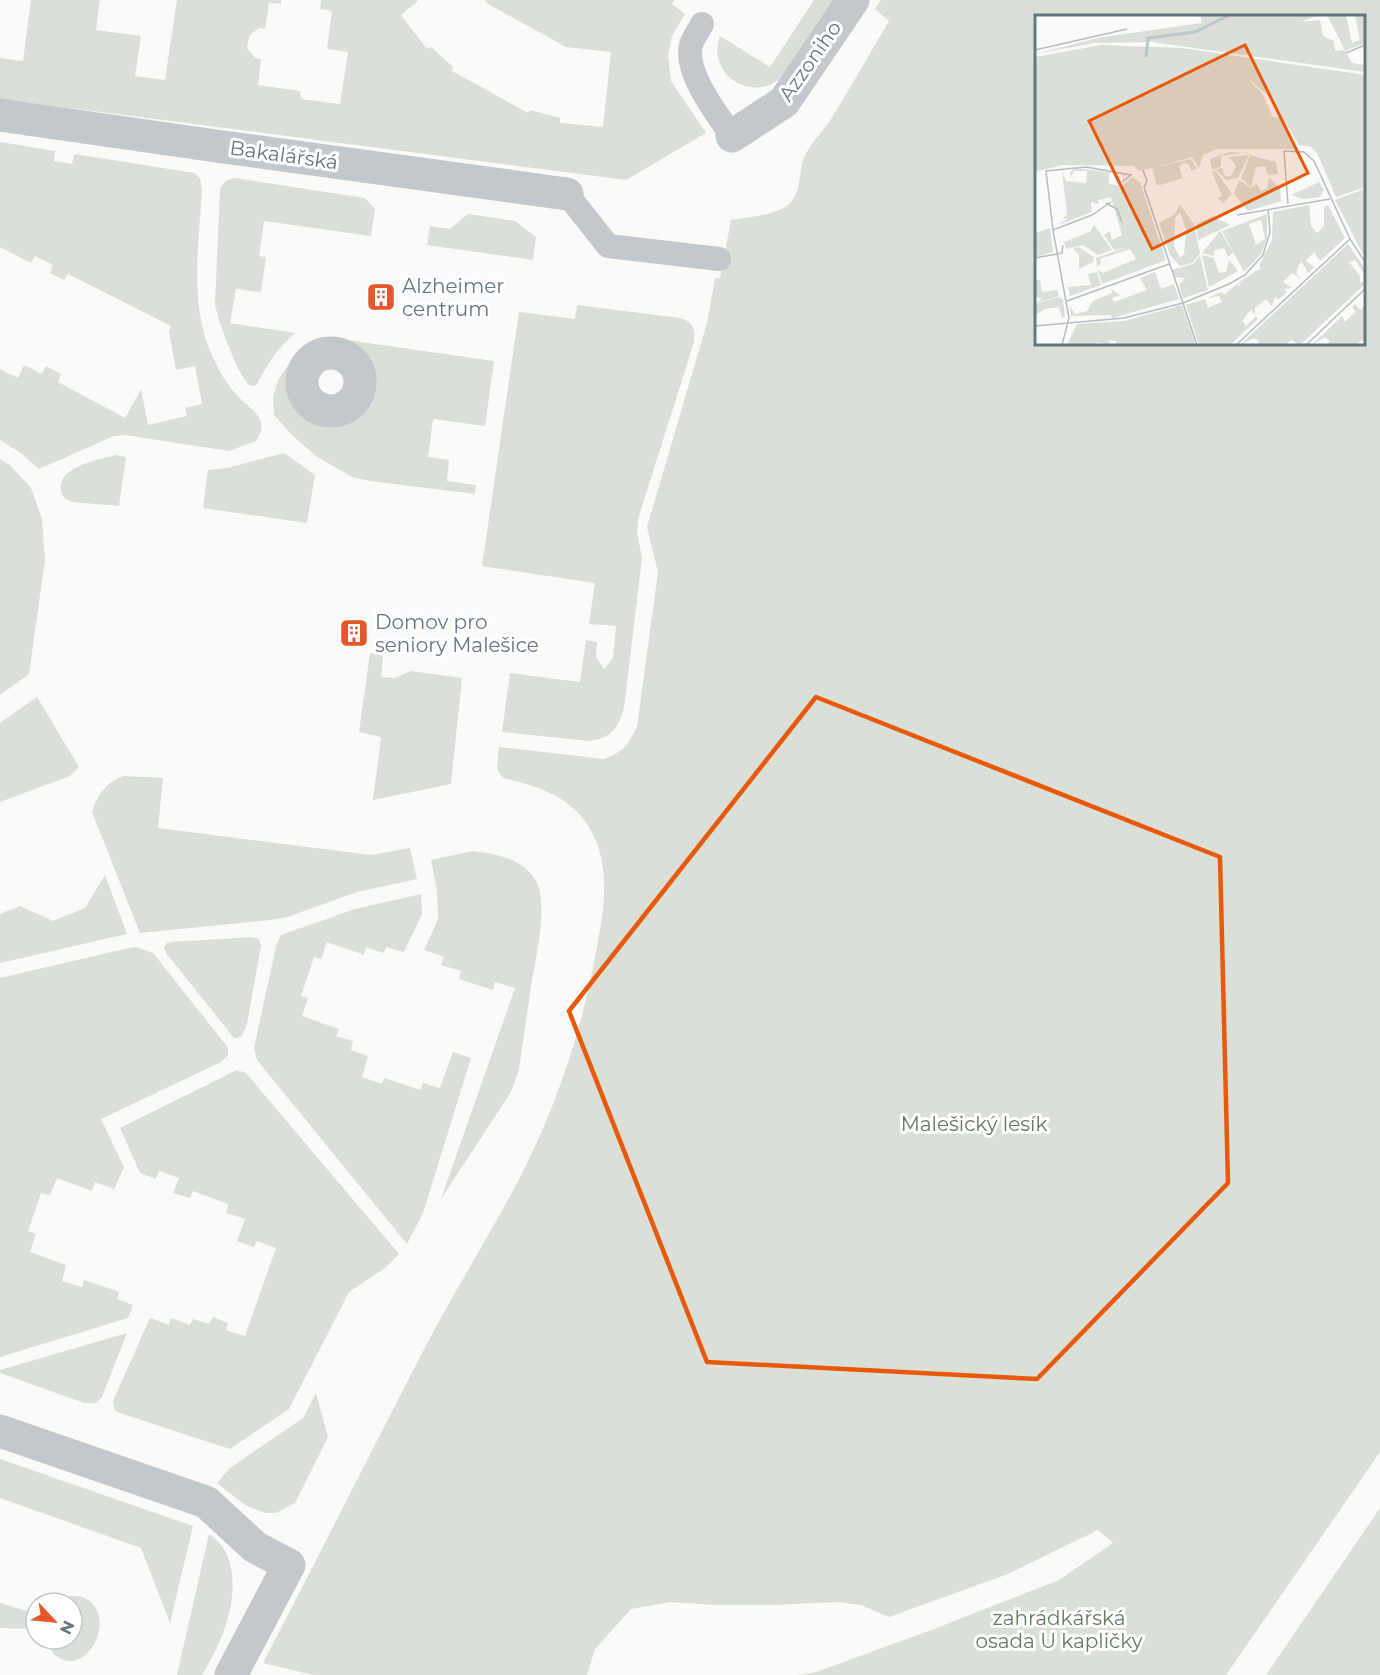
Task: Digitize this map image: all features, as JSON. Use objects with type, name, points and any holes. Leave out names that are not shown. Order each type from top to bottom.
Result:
[{"type":"street","name":"Azzoniho","points":[[732,136],[784,102],[853,0]]},
{"type":"street","name":"Bakalářská","points":[[0,115],[567,194]]},
{"type":"street","points":[[0,1431],[206,1502],[255,1547],[289,1565],[231,1675]]},
{"type":"lane","points":[[702,24],[691,46],[694,72],[710,103],[732,136]]},
{"type":"lane","points":[[567,194],[608,246],[719,259]]},
{"type":"highlighted area","points":[[816,697],[1220,857],[1228,1183],[1037,1379],[707,1362],[569,1011]]},
{"type":"green space","points":[[31,0],[100,0],[96,30],[141,36],[135,76],[165,80],[177,0],[281,0],[281,4],[269,3],[265,29],[259,28],[249,36],[247,48],[255,58],[261,59],[258,85],[300,91],[301,99],[340,104],[348,52],[327,49],[332,11],[320,9],[321,0],[417,0],[401,15],[427,49],[431,47],[453,67],[452,71],[528,113],[530,110],[560,118],[560,123],[603,127],[611,52],[566,47],[488,4],[485,0],[674,0],[672,4],[685,14],[672,36],[668,55],[671,81],[706,133],[626,180],[0,99],[0,58],[23,61]]},
{"type":"green space","points":[[814,0],[836,0],[778,80],[766,86],[752,87],[738,83],[727,75],[718,56],[720,36],[770,67]]},
{"type":"green space","name":"Malešický lesík","points":[[881,0],[1380,0],[1380,1452],[1226,1675],[798,1675],[816,1672],[1059,1580],[1113,1543],[1098,1530],[1008,1574],[889,1617],[861,1605],[838,1602],[717,1605],[670,1602],[631,1609],[595,1649],[587,1675],[313,1675],[263,1663],[422,1353],[531,1155],[566,1070],[583,1012],[603,910],[603,868],[596,841],[589,827],[570,805],[546,791],[503,778],[497,769],[499,747],[604,759],[616,754],[631,739],[637,727],[658,572],[647,527],[707,323],[715,278],[720,278],[731,220],[776,212],[788,205],[796,195],[804,158],[833,116],[889,21],[875,9]]},
{"type":"green space","points":[[0,142],[55,151],[54,161],[72,164],[74,154],[195,173],[200,179],[202,189],[197,272],[204,334],[213,358],[225,379],[260,420],[261,431],[256,441],[229,451],[125,435],[114,436],[39,469],[21,453],[0,440],[0,369],[18,378],[24,365],[42,374],[46,366],[61,374],[58,382],[125,418],[141,389],[148,425],[187,416],[185,408],[202,404],[195,366],[176,370],[169,332],[171,326],[68,274],[64,280],[50,273],[53,265],[35,256],[31,263],[0,247]]},
{"type":"green space","points":[[235,178],[365,198],[375,209],[371,236],[264,221],[259,256],[266,257],[261,292],[236,289],[230,323],[295,333],[278,350],[255,386],[250,385],[240,372],[224,334],[215,304],[220,189],[226,181]]},
{"type":"green space","points":[[468,214],[515,221],[536,237],[533,260],[427,245],[430,226],[450,229]]},
{"type":"green space","points":[[577,305],[680,318],[691,324],[694,333],[694,342],[638,519],[637,532],[642,558],[624,708],[619,722],[608,735],[589,741],[502,732],[510,673],[580,682],[586,640],[597,642],[596,657],[604,669],[613,658],[616,626],[589,624],[595,583],[482,566],[519,312],[575,319]]},
{"type":"green space","points":[[326,337],[494,361],[485,426],[433,419],[428,457],[449,460],[447,481],[476,485],[475,494],[352,477],[316,456],[292,435],[274,415],[273,397],[278,380],[288,365],[302,354],[310,349],[325,350]],"holes":[[[325,354],[342,356],[354,365],[358,371],[360,386],[350,404],[331,411],[320,409],[311,403],[305,393],[303,382],[305,371],[312,361]]]},
{"type":"green space","points":[[284,453],[315,475],[307,523],[203,508],[208,470],[227,468]]},
{"type":"green space","points":[[116,455],[126,457],[119,506],[73,502],[63,496],[62,482],[72,470],[81,465]]},
{"type":"green space","points":[[0,459],[10,465],[31,488],[42,519],[45,560],[29,674],[0,695]]},
{"type":"green space","points":[[370,653],[383,656],[381,677],[394,678],[411,671],[462,678],[451,784],[373,800],[381,737],[359,732]]},
{"type":"green space","points":[[37,697],[79,767],[70,776],[0,802],[0,723]]},
{"type":"green space","points":[[124,776],[163,778],[158,828],[371,855],[410,848],[417,879],[357,892],[287,917],[140,933],[92,812],[104,790],[113,781]]},
{"type":"green space","points":[[472,851],[508,858],[531,873],[540,891],[540,933],[519,1069],[511,1092],[441,1199],[515,988],[495,982],[493,990],[459,979],[461,971],[441,965],[444,957],[424,950],[438,919],[437,891],[431,860]]},
{"type":"green space","points":[[105,875],[127,934],[0,963],[0,914],[20,906],[53,921],[85,908]]},
{"type":"green space","points":[[421,894],[422,914],[404,952],[386,947],[384,953],[366,947],[364,955],[327,942],[321,959],[314,957],[301,996],[308,998],[302,1016],[339,1029],[336,1036],[353,1041],[351,1050],[368,1056],[362,1077],[382,1084],[384,1078],[420,1090],[423,1083],[440,1088],[453,1052],[471,1058],[423,1213],[407,1244],[257,1060],[254,1048],[276,946],[281,935],[355,909]]},
{"type":"green space","points":[[252,937],[259,939],[261,946],[247,1024],[242,1036],[234,1038],[164,948],[167,943],[171,942]]},
{"type":"green space","points":[[133,947],[153,953],[226,1045],[228,1055],[221,1062],[101,1119],[124,1167],[114,1189],[95,1182],[92,1191],[57,1178],[50,1195],[41,1193],[28,1231],[36,1234],[30,1252],[66,1265],[62,1281],[82,1287],[84,1280],[119,1292],[117,1299],[133,1305],[128,1318],[0,1357],[0,978]]},
{"type":"green space","points":[[237,1070],[246,1073],[399,1254],[385,1268],[349,1292],[289,1409],[230,1449],[115,1411],[113,1401],[150,1318],[169,1325],[171,1318],[190,1325],[193,1319],[209,1324],[213,1317],[228,1323],[226,1330],[245,1336],[276,1248],[257,1241],[254,1247],[237,1241],[245,1219],[226,1213],[228,1204],[193,1191],[190,1198],[173,1193],[179,1178],[159,1171],[156,1179],[140,1173],[120,1128]]},
{"type":"green space","points":[[127,1333],[102,1397],[96,1403],[84,1403],[0,1373],[0,1370]]},
{"type":"green space","points":[[316,1393],[328,1437],[295,1503],[276,1513],[265,1513],[245,1505],[217,1483],[230,1468],[303,1418]]},
{"type":"green space","points":[[0,1459],[193,1526],[170,1623],[141,1548],[0,1498]]},
{"type":"green space","points":[[1380,1508],[1380,1675],[1266,1675]]},
{"type":"green space","points":[[209,1534],[224,1549],[230,1565],[233,1582],[230,1610],[216,1650],[202,1675],[177,1675]]},
{"type":"green space","points":[[85,1598],[95,1606],[99,1617],[96,1641],[90,1651],[81,1658],[70,1661],[57,1656],[52,1651],[84,1651]]},
{"type":"green space","points":[[0,1603],[24,1610],[24,1629],[0,1628]]},
{"type":"place","name":"Alzheimer centrum","points":[[381,297]]},
{"type":"place","name":"Domov pro seniory Malešice","points":[[354,633]]},
{"type":"park label","name":"zahrádkářská osada U kapličky","points":[[1059,1630]]}]
